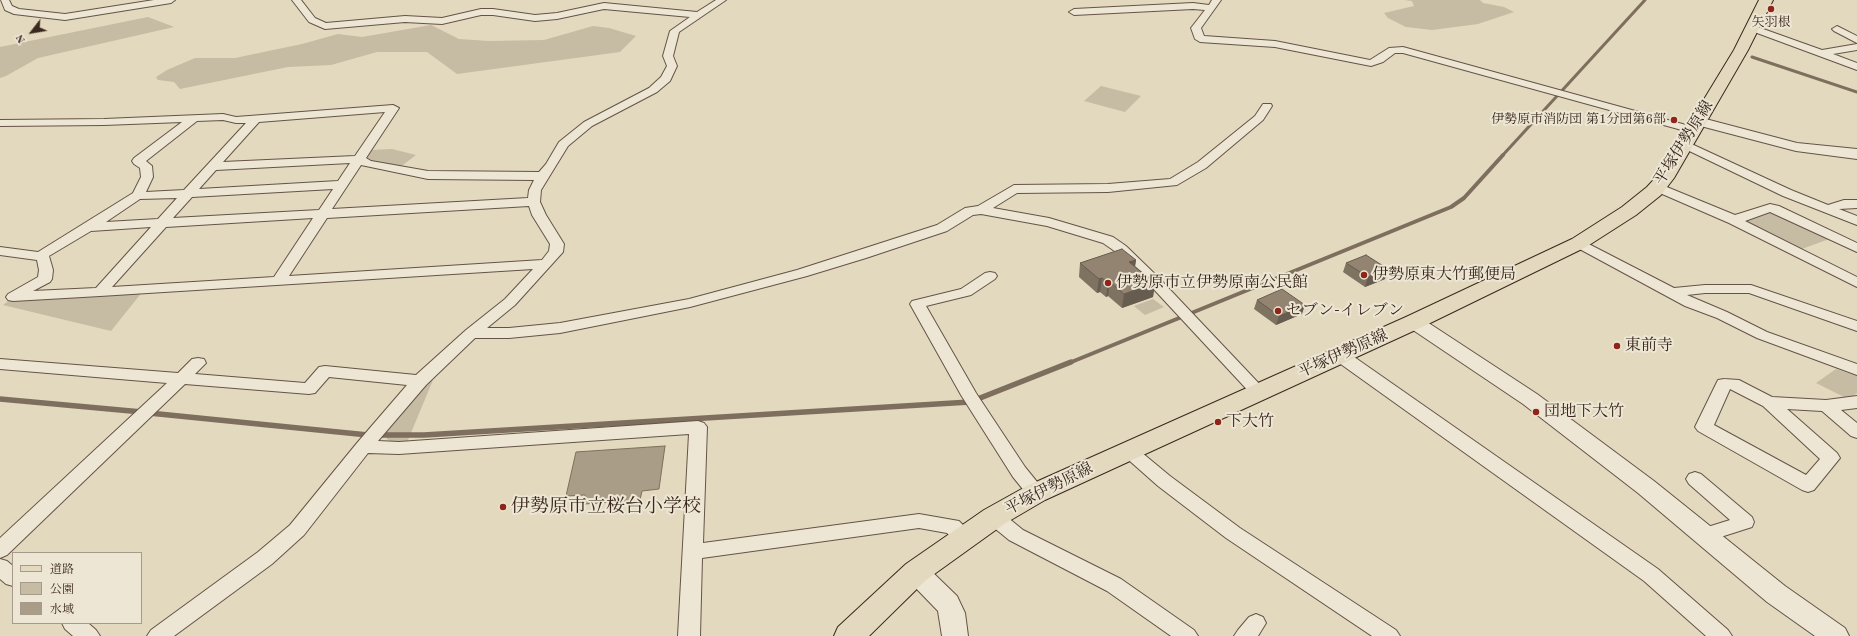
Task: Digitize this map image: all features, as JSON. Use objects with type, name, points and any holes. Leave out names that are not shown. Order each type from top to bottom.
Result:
[{"type":"main road","name":"平塚伊勢原線","points":[[849,636],[916,572],[994,517],[1036,493],[1414,322],[1579,243],[1629,211],[1657,187],[1665,178],[1752,28],[1766,0]]},
{"type":"street","points":[[5,0],[8,8],[18,12],[65,18],[171,0]]},
{"type":"street","points":[[296,0],[306,10],[312,20],[325,26],[405,19],[442,21],[481,12],[493,12],[535,18],[557,16],[604,6],[698,15]]},
{"type":"street","points":[[158,636],[265,558],[297,530],[363,447],[420,381],[471,333],[510,302],[546,264],[556,252],[558,244],[539,215],[534,202],[535,190],[542,176],[551,166],[563,144],[574,133],[588,124],[653,90],[666,79],[672,66],[668,56],[675,31],[722,0]]},
{"type":"street","points":[[1074,12],[1214,4]]},
{"type":"street","points":[[1214,4],[1196,28],[1200,39],[1275,44],[1370,63],[1379,60],[1393,50],[1403,50],[1692,132],[1857,154]]},
{"type":"street","points":[[1752,28],[1857,67]]},
{"type":"street","points":[[1837,29],[1857,40]]},
{"type":"street","points":[[1822,53],[1857,47]]},
{"type":"street","points":[[981,210],[1014,189],[1108,188],[1173,182],[1202,165],[1259,118],[1267,106]]},
{"type":"street","points":[[0,123],[255,119],[393,108],[279,280]]},
{"type":"street","points":[[0,251],[40,256],[88,228],[138,195],[147,177],[146,166],[138,161],[193,119]]},
{"type":"street","points":[[100,292],[255,119]]},
{"type":"street","points":[[1692,132],[1787,193],[1857,221]]},
{"type":"street","points":[[214,166],[360,159],[367,164],[428,175],[542,176]]},
{"type":"street","points":[[138,195],[151,196],[342,185]]},
{"type":"street","points":[[1657,187],[1734,220],[1857,283]]},
{"type":"street","points":[[88,228],[534,202]]},
{"type":"street","points":[[1827,209],[1844,204],[1856,205]]},
{"type":"street","points":[[1734,220],[1770,208],[1857,248]]},
{"type":"street","points":[[471,333],[509,333],[560,328],[690,303],[802,273],[861,255],[942,228],[970,211],[981,210],[1049,222],[1108,240],[1121,249],[1153,280],[1259,392]]},
{"type":"street","points":[[1579,243],[1690,303],[1722,315],[1762,335],[1857,370]]},
{"type":"street","points":[[6,300],[46,279],[44,259]]},
{"type":"street","points":[[6,300],[279,280],[546,264]]},
{"type":"street","points":[[990,276],[966,292],[917,304],[969,395],[1019,472],[1036,493]]},
{"type":"street","points":[[1672,293],[1705,288],[1751,289],[1856,331]]},
{"type":"street","points":[[1414,322],[1530,399],[1646,487],[1776,594],[1836,636]]},
{"type":"street","points":[[1341,356],[1651,575],[1721,636]]},
{"type":"street","points":[[0,550],[198,363]]},
{"type":"street","points":[[0,364],[309,389],[325,371],[420,381]]},
{"type":"street","points":[[1769,402],[1831,458],[1808,485],[1704,427],[1724,384],[1733,384],[1769,402],[1826,406],[1857,402]]},
{"type":"street","points":[[1826,406],[1857,432]]},
{"type":"street","points":[[363,447],[399,448],[698,427],[689,636]]},
{"type":"street","points":[[1129,451],[1164,481],[1233,533],[1389,636]]},
{"type":"street","points":[[1695,479],[1750,520],[1705,535]]},
{"type":"street","points":[[994,517],[1016,535],[1114,585],[1187,636]]},
{"type":"street","points":[[692,552],[919,521],[952,526],[964,538]]},
{"type":"street","points":[[0,568],[12,577]]},
{"type":"street","points":[[916,572],[948,604],[952,612],[955,636]]},
{"type":"street","points":[[73,624],[89,636]]},
{"type":"green space","points":[[1404,0],[1480,0],[1483,3],[1504,7],[1514,12],[1478,24],[1432,30],[1406,27],[1388,18],[1384,13],[1414,6],[1412,1]]},
{"type":"green space","points":[[148,17],[174,27],[38,58],[0,78],[0,47]]},
{"type":"green space","points":[[431,25],[459,39],[489,41],[544,40],[593,26],[609,28],[636,36],[620,52],[457,74],[427,52],[377,52],[331,65],[288,67],[180,89],[174,82],[158,80],[156,77],[167,70],[195,58],[235,58],[302,44],[338,34],[362,37]]},
{"type":"green space","points":[[1101,86],[1141,96],[1125,112],[1084,101]]},
{"type":"green space","points":[[392,149],[416,155],[399,168],[373,164],[366,159],[370,150]]},
{"type":"green space","points":[[1771,211],[1832,238],[1799,250],[1746,224],[1745,221]]},
{"type":"green space","points":[[143,291],[111,331],[3,305],[11,299]]},
{"type":"green space","points":[[1153,299],[1164,307],[1145,315],[1134,306]]},
{"type":"green space","points":[[1836,369],[1857,376],[1857,393],[1848,399],[1816,383]]},
{"type":"green space","points":[[433,380],[408,440],[408,444],[394,444],[387,439],[385,431],[427,383]]},
{"type":"water","points":[[665,446],[659,489],[642,491],[640,500],[584,504],[585,495],[566,496],[576,452]]},
{"type":"building","points":[[1122,249],[1136,260],[1129,262],[1155,283],[1124,294],[1110,282],[1108,283],[1102,278],[1099,279],[1080,263]]},
{"type":"building","points":[[1366,255],[1388,269],[1368,277],[1346,263]]},
{"type":"building","points":[[1282,289],[1305,305],[1279,316],[1257,300]]},
{"type":"waterway","points":[[1502,156],[1645,0]]},
{"type":"waterway","points":[[1752,57],[1857,92]]},
{"type":"waterway","points":[[1069,363],[1451,207],[1464,198],[1503,155]]},
{"type":"waterway","points":[[378,435],[424,435],[970,402],[1071,362]]},
{"type":"waterway","points":[[0,399],[142,412]]},
{"type":"waterway","points":[[149,413],[368,435]]},
{"type":"place","name":"矢羽根","points":[[1771,9]]},
{"type":"place","name":"伊勢原市消防団 第1分団第6部","points":[[1674,120]]},
{"type":"place","name":"伊勢原東大竹郵便局","points":[[1364,275]]},
{"type":"place","name":"伊勢原市立伊勢原南公民館","points":[[1108,283]]},
{"type":"place","name":"セブン-イレブン","points":[[1278,311]]},
{"type":"place","name":"東前寺","points":[[1617,346]]},
{"type":"place","name":"団地下大竹","points":[[1536,412]]},
{"type":"place","name":"下大竹","points":[[1218,422]]},
{"type":"place","name":"伊勢原市立桜台小学校","points":[[503,507]]}]
